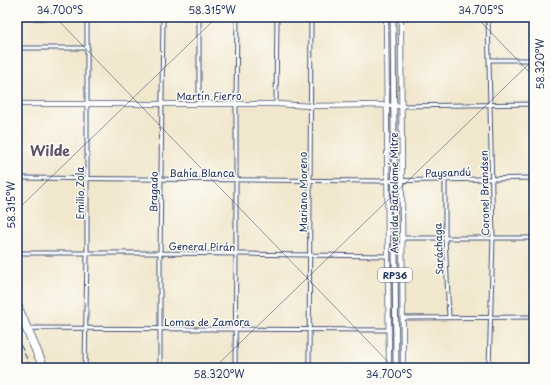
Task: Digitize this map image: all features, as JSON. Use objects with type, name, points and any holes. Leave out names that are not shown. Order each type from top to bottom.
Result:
[{"type":"main road","name":"Avenida Bartolomé Mitre","points":[[393,17],[396,368]]},
{"type":"street","points":[[17,18],[75,17]]},
{"type":"street","name":"Emilio Zola","points":[[85,368],[87,254],[87,17]]},
{"type":"street","points":[[110,17],[311,17]]},
{"type":"street","name":"Bragado","points":[[160,368],[163,17]]},
{"type":"street","points":[[199,104],[200,17]]},
{"type":"street","points":[[235,368],[237,17]]},
{"type":"street","points":[[276,104],[277,17]]},
{"type":"street","name":"Mariano Moreno","points":[[310,368],[311,17]]},
{"type":"street","name":"Avenida Bartolomé Mitre","points":[[386,17],[389,368]]},
{"type":"street","name":"Avenida Bartolomé Mitre","points":[[401,17],[403,368]]},
{"type":"street","name":"Coronel Brandsen","points":[[488,17],[493,238],[489,368]]},
{"type":"street","points":[[17,48],[88,48]]},
{"type":"street","points":[[490,60],[534,60]]},
{"type":"street","name":"Martín Fierro","points":[[17,104],[276,104],[311,106],[402,106]]},
{"type":"street","points":[[402,106],[534,104]]},
{"type":"street","name":"Bahía Blanca","points":[[17,178],[387,181]]},
{"type":"street","name":"Paysandú","points":[[387,181],[534,178]]},
{"type":"street","name":"Saráchaga","points":[[445,180],[445,238],[449,317]]},
{"type":"street","points":[[402,238],[534,238]]},
{"type":"street","name":"General Pirán","points":[[17,253],[388,256]]},
{"type":"street","points":[[17,301],[42,368]]},
{"type":"street","points":[[17,311],[46,368]]},
{"type":"street","points":[[403,318],[534,317]]},
{"type":"street","name":"Lomas de Zamora","points":[[28,330],[35,328],[388,330]]},
{"type":"green space","points":[[389,186],[391,186],[394,368],[392,368]]},
{"type":"railway","points":[[17,337],[31,368]]},
{"type":"district","name":"Wilde","points":[[50,150]]}]
